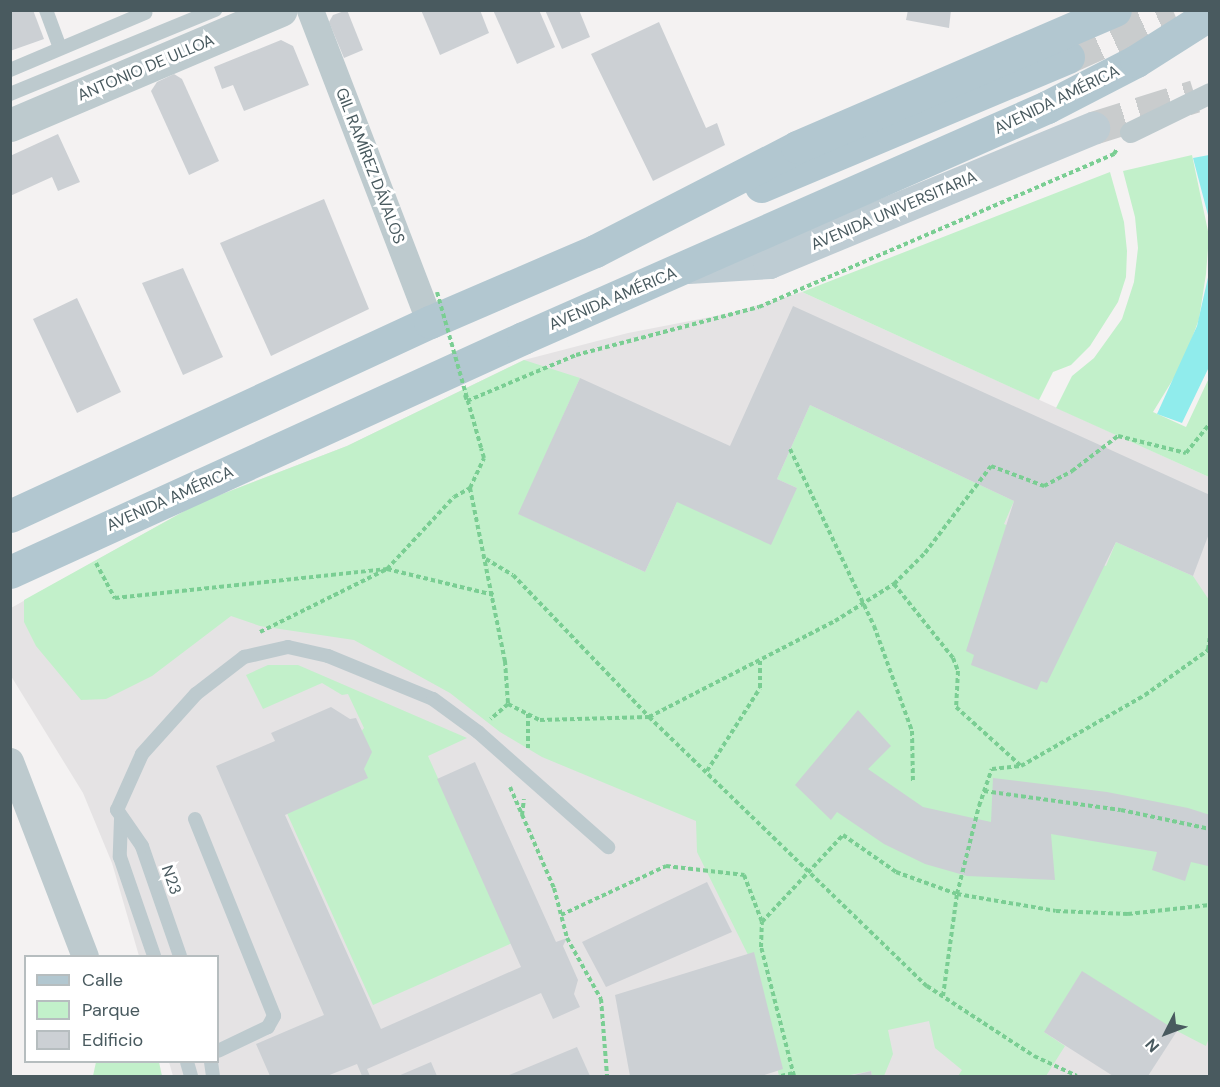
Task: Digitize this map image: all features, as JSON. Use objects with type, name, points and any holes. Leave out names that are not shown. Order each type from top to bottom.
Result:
[{"type":"main road","points":[[595,251],[797,147],[1115,10]]},
{"type":"main road","name":"AVENIDA AMÉRICA","points":[[10,572],[1047,107],[1136,61],[1209,14]]},
{"type":"main road","points":[[10,516],[433,307],[595,251],[814,166],[1068,57]]},
{"type":"main road","name":"AVENIDA UNIVERSITARIA","points":[[688,267],[769,262],[1093,128]]},
{"type":"street","name":"ANTONIO DE ULLOA","points":[[10,124],[281,10]]},
{"type":"street","name":"GIL RAMÍREZ DÁVALOS","points":[[310,10],[433,307]]},
{"type":"street","points":[[1130,132],[1209,92]]},
{"type":"street","points":[[10,761],[84,955]]},
{"type":"lane","points":[[46,10],[60,48]]},
{"type":"lane","points":[[10,94],[215,10]]},
{"type":"lane","points":[[10,70],[145,13]]},
{"type":"lane","points":[[153,955],[120,857],[121,819],[117,810],[142,754],[196,694],[244,657],[288,647],[374,672],[433,699],[478,732],[608,847]]},
{"type":"lane","name":"N23","points":[[121,819],[142,846],[179,955]]},
{"type":"lane","points":[[195,819],[274,1016],[268,1028],[219,1051]]},
{"type":"path","points":[[433,307],[484,458],[471,488],[494,595],[508,704]]},
{"type":"path","points":[[508,704],[540,720],[649,717],[760,661],[894,584],[926,553],[991,466],[1044,486],[1072,471],[1118,436],[1186,453],[1209,423]]},
{"type":"path","points":[[790,449],[865,602],[912,731],[913,783]]},
{"type":"path","points":[[253,635],[387,569],[453,497],[471,488]]},
{"type":"path","points":[[486,559],[513,575],[649,717],[810,870],[927,986],[1034,1056],[1077,1077]]},
{"type":"path","points":[[94,560],[115,598],[387,569],[494,595]]},
{"type":"path","points":[[894,584],[953,658],[958,671],[956,707],[1022,766]]},
{"type":"path","points":[[942,996],[957,894],[992,769],[1022,766],[1145,695],[1208,650],[1209,635]]},
{"type":"path","points":[[707,771],[760,688],[760,661]]},
{"type":"path","points":[[478,732],[508,704]]},
{"type":"path","points":[[507,781],[554,888],[567,938],[601,999],[607,1077]]},
{"type":"path","points":[[984,791],[1122,810],[1209,829]]},
{"type":"path","points":[[762,922],[843,835],[896,872],[957,894],[1056,911],[1128,914],[1209,906]]},
{"type":"path","points":[[561,915],[666,866],[744,875],[762,922],[761,947],[794,1075],[781,1077]]},
{"type":"shaded area","points":[[802,292],[1209,477],[1209,1076],[173,1076],[169,1063],[219,1063],[219,955],[139,955],[112,863],[83,793],[11,676],[11,608],[199,503],[347,446],[524,360],[628,333],[731,313]]},
{"type":"green space","points":[[1192,155],[1209,236],[1206,274],[1199,319],[1183,363],[1153,412],[1186,427],[1209,378],[1209,477],[1056,408],[1072,376],[1094,358],[1122,319],[1134,282],[1138,248],[1135,217],[1123,171]]},
{"type":"green space","points":[[1110,172],[1124,222],[1127,251],[1126,277],[1118,302],[1090,346],[1071,365],[1053,372],[1039,400],[802,292]]},
{"type":"green space","points":[[524,360],[580,378],[519,514],[645,572],[677,502],[797,488],[777,479],[810,405],[1014,501],[1004,524],[1106,566],[1116,542],[1193,576],[1209,600],[1209,1038],[1206,1046],[1177,1031],[1044,1032],[1065,1046],[1046,1076],[958,1076],[962,1070],[935,1048],[929,1021],[888,1030],[893,1054],[884,1076],[872,1076],[871,1071],[845,1076],[779,1076],[756,971],[697,852],[696,821],[542,757],[500,732],[450,693],[354,640],[260,626],[231,616],[152,676],[106,699],[81,700],[36,646],[24,622],[24,600],[199,503],[347,446]]},
{"type":"green space","points":[[268,665],[298,665],[467,738],[428,756],[512,943],[373,1005],[277,791],[357,737],[364,728],[348,694],[342,695],[322,683],[263,709],[246,675]]},
{"type":"green space","points":[[96,1063],[159,1063],[162,1076],[93,1076]]},
{"type":"water","points":[[1209,155],[1209,219],[1193,158]]},
{"type":"water","points":[[1209,273],[1209,367],[1182,423],[1157,414],[1197,326]]},
{"type":"building","points":[[10,10],[33,10],[44,39],[10,51]]},
{"type":"building","points":[[347,10],[363,50],[344,58],[329,22],[333,15]]},
{"type":"building","points":[[421,10],[480,10],[489,33],[440,55]]},
{"type":"building","points":[[493,10],[539,10],[555,47],[517,64]]},
{"type":"building","points":[[545,10],[579,10],[590,37],[562,49]]},
{"type":"building","points":[[908,10],[951,10],[949,28],[906,20]]},
{"type":"building","points":[[659,22],[706,128],[717,123],[725,145],[653,181],[591,54]]},
{"type":"building","points":[[281,40],[293,46],[309,85],[244,111],[233,85],[222,89],[214,67]]},
{"type":"building","points":[[174,74],[182,79],[219,161],[189,175],[151,91],[157,82]]},
{"type":"building","points":[[58,134],[80,182],[58,191],[52,177],[10,196],[10,156]]},
{"type":"building","points":[[324,199],[369,309],[271,356],[220,243]]},
{"type":"building","points":[[183,268],[223,357],[183,375],[142,283]]},
{"type":"building","points":[[77,298],[121,392],[77,413],[33,319]]},
{"type":"building","points":[[793,306],[1210,495],[1210,531],[1193,576],[1116,542],[1047,683],[1041,681],[1037,690],[971,665],[974,655],[966,651],[1014,501],[810,405],[777,479],[797,488],[771,545],[677,502],[645,572],[518,514],[580,378],[730,446]]},
{"type":"building","points":[[331,707],[350,719],[356,718],[372,752],[364,769],[368,778],[285,815],[381,1029],[521,967],[437,779],[475,762],[556,942],[567,938],[563,946],[578,980],[574,994],[580,1007],[553,1019],[541,993],[367,1069],[370,1076],[362,1076],[357,1064],[327,1076],[270,1076],[256,1044],[324,1015],[216,766],[275,741],[271,733]]},
{"type":"building","points":[[858,710],[891,746],[868,769],[923,807],[991,822],[993,778],[1107,792],[1188,808],[1210,815],[1208,866],[1191,862],[1185,881],[1152,870],[1157,852],[1051,834],[1055,880],[967,876],[925,864],[884,844],[837,812],[831,820],[795,785]]},
{"type":"building","points":[[707,882],[732,932],[606,987],[582,942]]},
{"type":"building","points":[[754,952],[783,1069],[761,1076],[630,1076],[615,995]]},
{"type":"building","points":[[1082,971],[1177,1031],[1148,1076],[1113,1076],[1044,1032]]},
{"type":"building","points":[[577,1047],[590,1076],[507,1076]]},
{"type":"building","points":[[431,1062],[437,1076],[398,1076]]},
{"type":"building","points":[[871,1071],[872,1076],[850,1076]]},
{"type":"tunnel","points":[[1068,57],[1173,10]]},
{"type":"tunnel","points":[[1093,128],[1195,96]]}]
